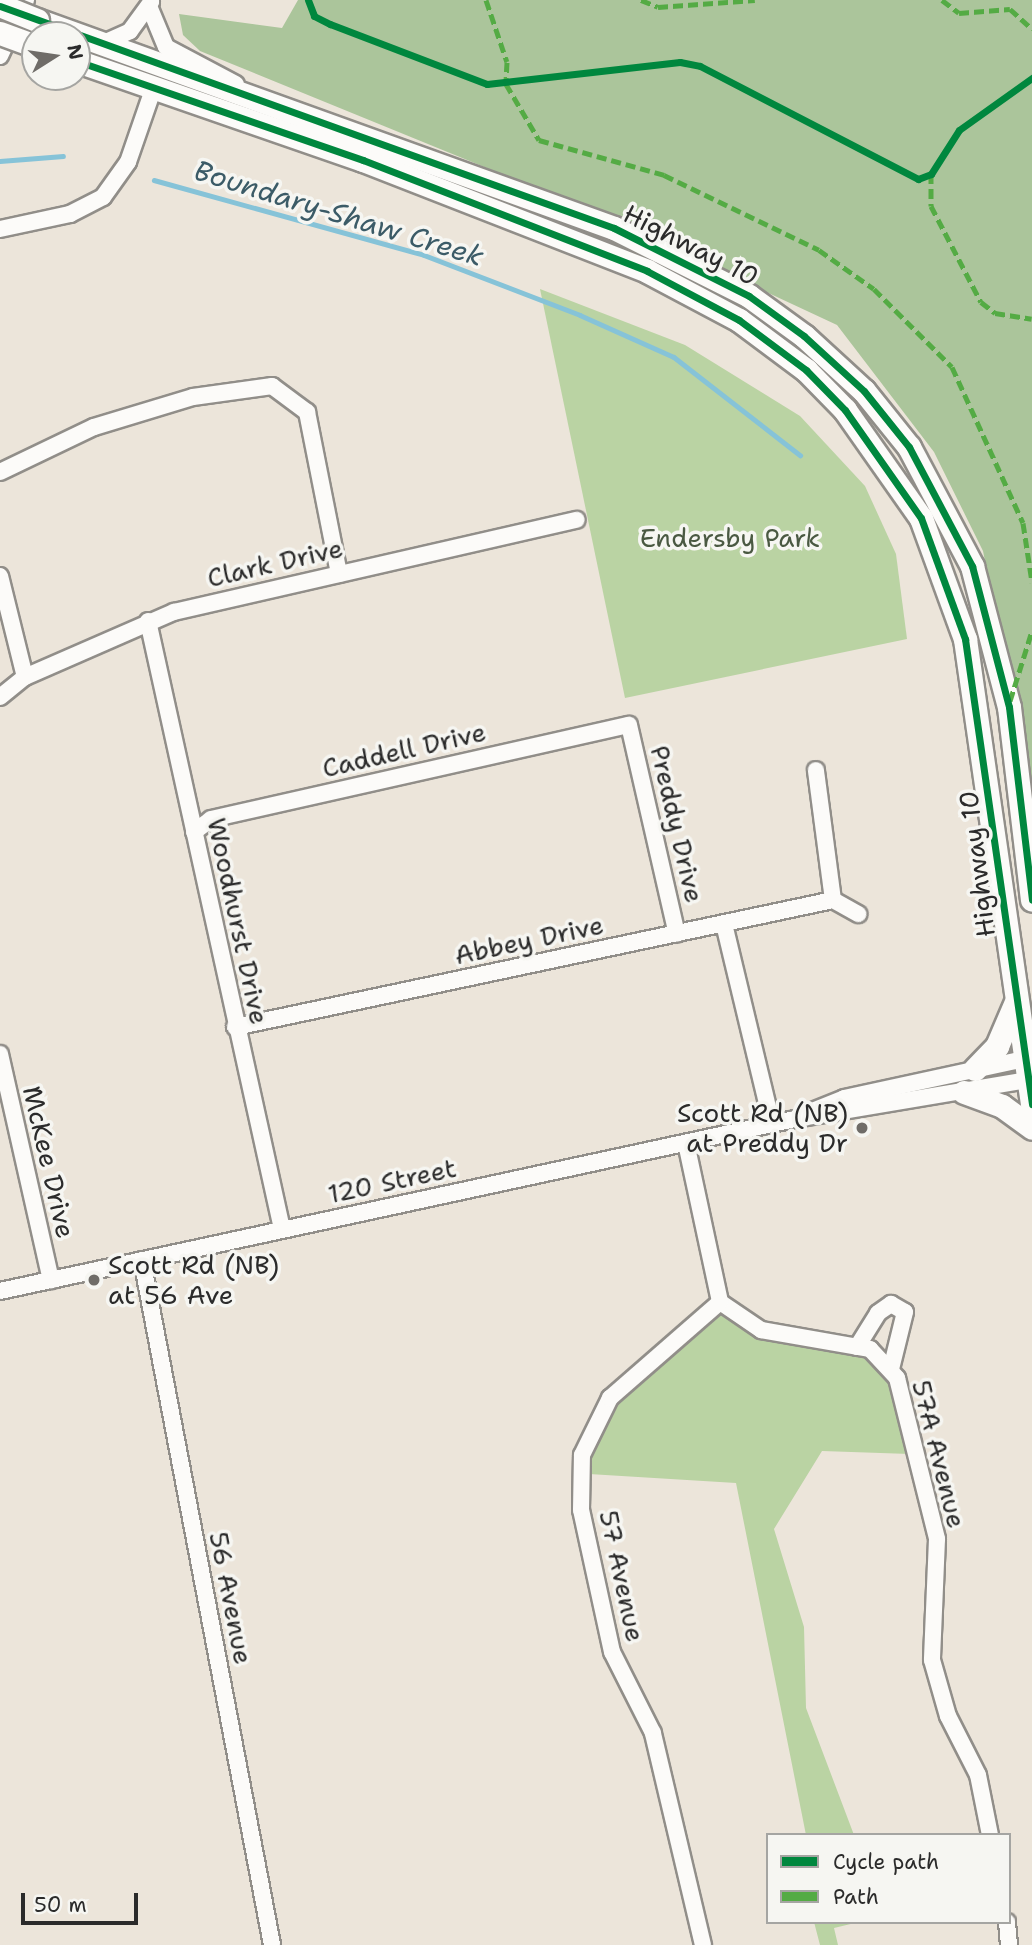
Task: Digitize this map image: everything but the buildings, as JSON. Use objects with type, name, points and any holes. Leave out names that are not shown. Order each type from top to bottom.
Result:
[{"type":"highway","name":"Highway 10","points":[[6,4],[35,10],[102,38],[246,90],[677,256],[804,335],[864,391],[909,447],[947,513],[987,611],[1009,707],[1032,900]]},
{"type":"highway","points":[[0,33],[21,41]]},
{"type":"highway","name":"Highway 10","points":[[91,66],[153,90],[363,160],[647,271],[739,320],[806,369],[845,410],[921,518],[965,639],[982,725],[1015,1004],[1032,1104]]},
{"type":"highway","points":[[975,1069],[997,1045],[1015,1004]]},
{"type":"highway","points":[[964,1091],[1002,1106],[1032,1128]]},
{"type":"street","points":[[102,38],[130,31],[150,3]]},
{"type":"street","points":[[150,3],[166,47],[246,90]]},
{"type":"street","points":[[0,56],[35,10]]},
{"type":"street","points":[[0,229],[70,214],[103,197],[125,167],[153,90]]},
{"type":"street","points":[[0,472],[94,427],[193,397],[272,386],[307,412],[339,574]]},
{"type":"street","name":"Clark Drive","points":[[0,697],[25,677],[148,621],[577,520]]},
{"type":"street","points":[[0,576],[25,677]]},
{"type":"street","name":"Woodhurst Drive","points":[[148,621],[235,1027],[282,1229]]},
{"type":"street","name":"Caddell Drive","points":[[194,832],[211,819],[629,725]]},
{"type":"street","name":"Preddy Drive","points":[[629,725],[677,934]]},
{"type":"street","points":[[816,770],[832,900],[858,914]]},
{"type":"street","name":"Abbey Drive","points":[[235,1027],[832,900]]},
{"type":"street","name":"Preddy Drive","points":[[724,924],[772,1124]]},
{"type":"street","name":"McKee Drive","points":[[0,1054],[51,1280]]},
{"type":"street","name":"120 Street","points":[[795,1119],[844,1098],[975,1069],[1026,1069]]},
{"type":"street","name":"120 Street","points":[[0,1291],[795,1119],[964,1091],[1026,1069]]},
{"type":"street","points":[[686,1143],[720,1301]]},
{"type":"street","name":"56 Avenue","points":[[142,1260],[272,1945]]},
{"type":"street","name":"57A Avenue","points":[[720,1301],[761,1330],[857,1347],[885,1359],[891,1369],[937,1539],[932,1660],[948,1716],[978,1775],[990,1833]]},
{"type":"street","name":"57 Avenue","points":[[703,1945],[653,1733],[612,1652],[581,1510],[582,1455],[610,1398],[720,1301]]},
{"type":"street","name":"57A Avenue","points":[[857,1347],[878,1313],[891,1304],[905,1312],[891,1369]]},
{"type":"street","points":[[1007,1924],[1009,1945]]},
{"type":"green space","points":[[298,0],[1032,0],[1032,800],[983,551],[934,452],[837,325],[590,210],[200,51],[183,35],[179,14],[282,28]]},
{"type":"green space","name":"Endersby Park","points":[[540,289],[685,345],[800,416],[865,486],[896,554],[907,639],[625,698]]},
{"type":"green space","points":[[720,1309],[757,1335],[866,1353],[890,1381],[910,1454],[822,1451],[774,1529],[804,1627],[806,1708],[853,1833],[806,1833],[736,1483],[589,1474],[589,1458],[617,1399]]},
{"type":"green space","points":[[815,1924],[851,1924],[834,1928],[838,1945],[820,1945]]},
{"type":"waterway","name":"Boundary-Shaw Creek","points":[[0,161],[63,156]]},
{"type":"waterway","name":"Boundary-Shaw Creek","points":[[154,180],[424,255],[580,315],[674,357],[800,455]]},
{"type":"marked path","points":[[486,0],[507,62],[506,84],[539,140],[664,175],[819,250],[874,289],[952,367],[1023,523],[1032,582]]},
{"type":"marked path","points":[[641,0],[658,7],[755,0]]},
{"type":"marked path","points":[[942,0],[959,13],[1010,9],[1032,29]]},
{"type":"marked path","points":[[931,174],[931,206],[981,302],[995,313],[1032,319]]},
{"type":"marked path","points":[[1010,701],[1032,631]]},
{"type":"cycle path","points":[[308,0],[314,16],[330,24],[487,84],[680,62],[700,66],[918,179],[931,174],[959,130],[1032,78]]},
{"type":"cycle path","points":[[0,6],[614,228],[749,296],[804,336],[864,391],[909,447],[972,566],[1009,707],[1032,900]]},
{"type":"cycle path","points":[[91,66],[363,160],[647,271],[739,320],[806,370],[845,410],[921,518],[965,639],[1032,1104]]},
{"type":"place","name":"Scott Rd (NB) at Preddy Dr","points":[[862,1128]]},
{"type":"place","name":"Scott Rd (NB) at 56 Ave","points":[[94,1280]]}]
